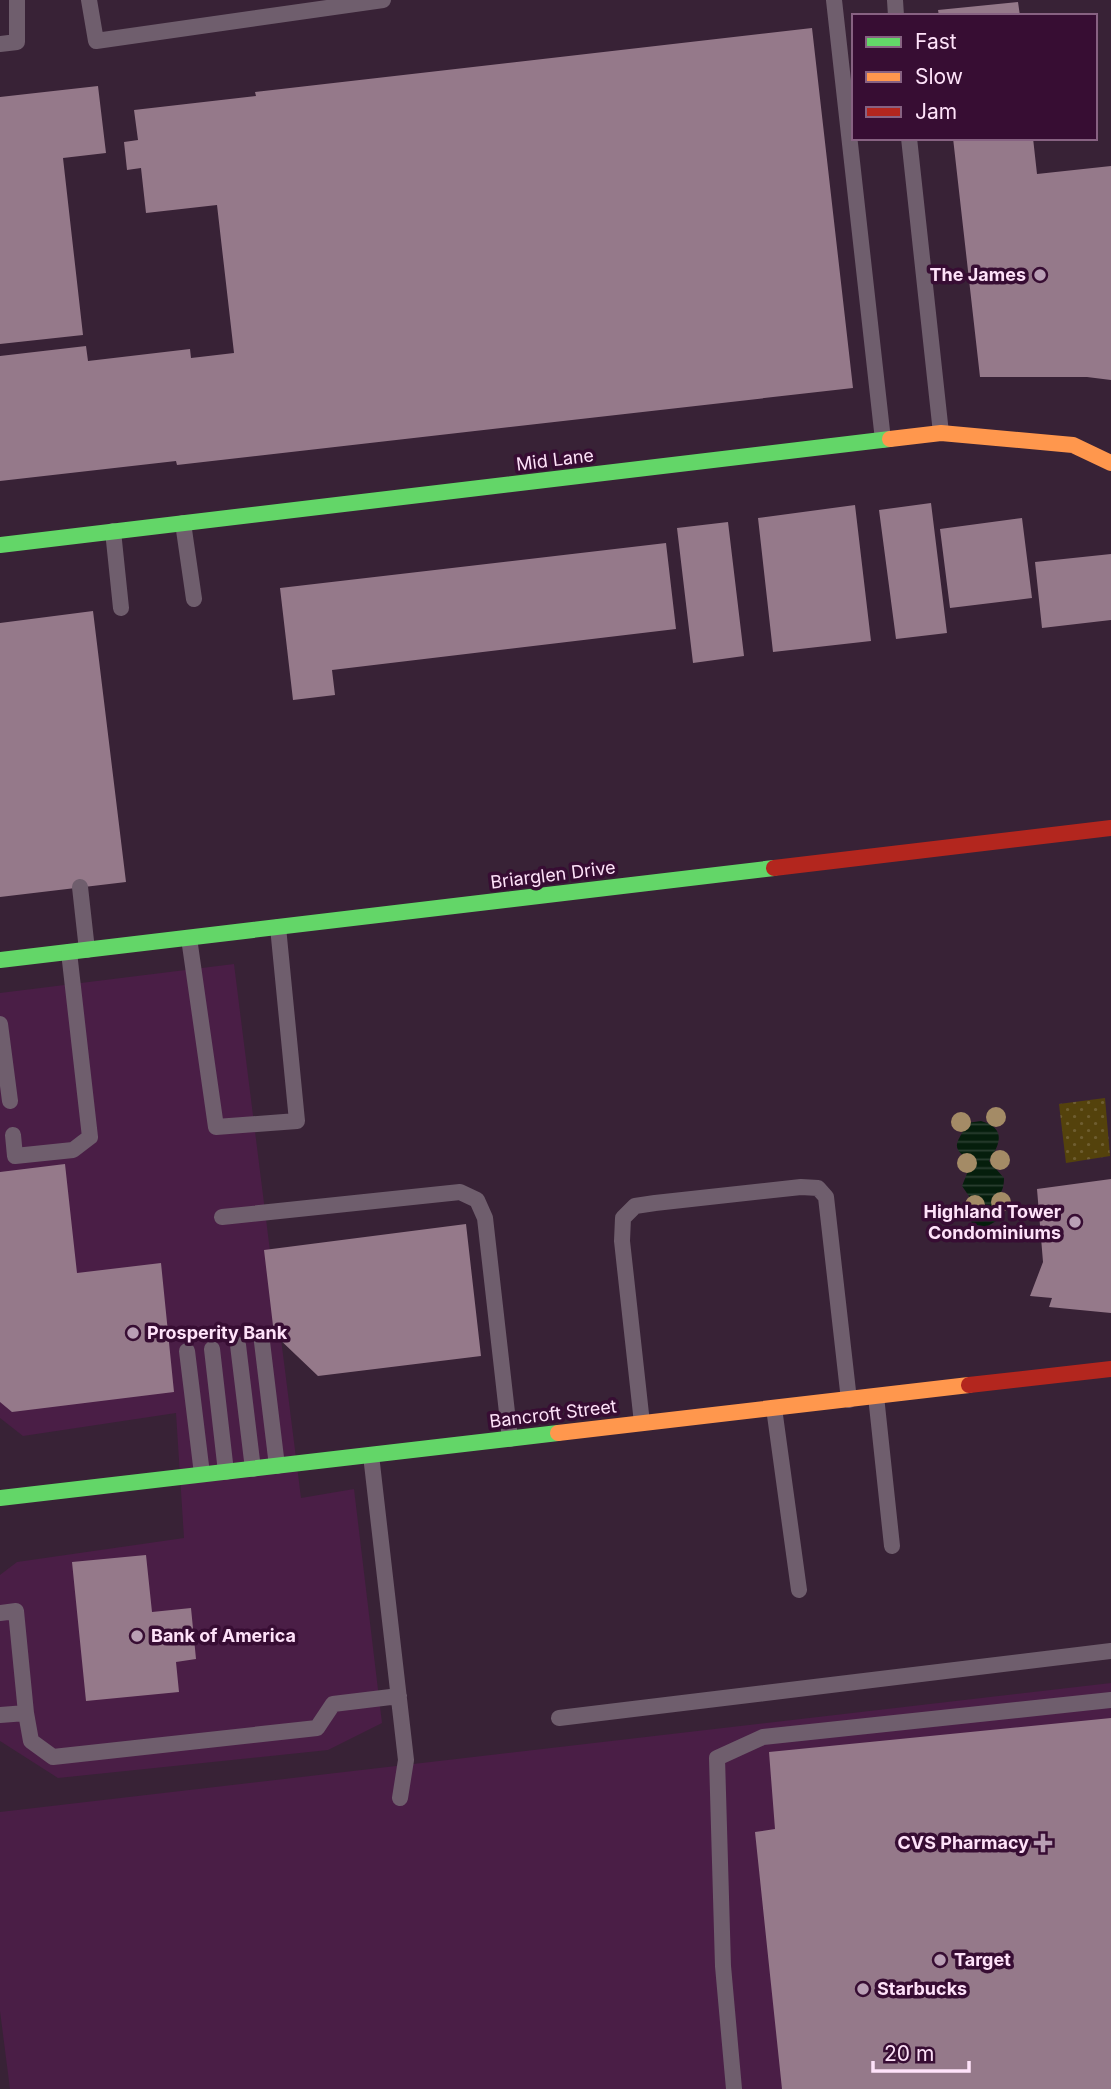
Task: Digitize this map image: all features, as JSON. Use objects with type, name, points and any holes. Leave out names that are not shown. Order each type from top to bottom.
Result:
[{"type":"street","name":"Mid Lane","points":[[0,545],[941,433],[1073,445],[1111,463]]},
{"type":"street","name":"Briarglen Drive","points":[[0,960],[1111,828]]},
{"type":"street","name":"Bancroft Street","points":[[0,1498],[1111,1369]]},
{"type":"lane","points":[[0,44],[17,42],[17,0]]},
{"type":"lane","points":[[89,0],[96,41],[383,0]]},
{"type":"lane","points":[[834,0],[883,440]]},
{"type":"lane","points":[[909,140],[941,433]]},
{"type":"lane","points":[[183,523],[194,599]]},
{"type":"lane","points":[[113,531],[121,608]]},
{"type":"lane","points":[[80,887],[87,950]]},
{"type":"lane","points":[[189,937],[216,1127],[297,1121],[278,927]]},
{"type":"lane","points":[[13,1135],[15,1156],[74,1150],[90,1137],[69,952]]},
{"type":"lane","points":[[0,1024],[10,1101]]},
{"type":"lane","points":[[642,1423],[622,1241],[623,1218],[635,1206],[655,1203],[800,1187],[818,1188],[826,1197],[849,1399]]},
{"type":"lane","points":[[222,1217],[460,1192],[477,1200],[485,1218],[510,1439]]},
{"type":"lane","points":[[262,1342],[277,1466]]},
{"type":"lane","points":[[238,1345],[253,1469]]},
{"type":"lane","points":[[212,1349],[226,1472]]},
{"type":"lane","points":[[187,1352],[202,1475]]},
{"type":"lane","points":[[876,1396],[892,1546]]},
{"type":"lane","points":[[774,1408],[799,1590]]},
{"type":"lane","points":[[371,1455],[406,1760],[400,1798]]},
{"type":"lane","points":[[0,1613],[16,1611],[31,1741],[53,1757],[317,1728],[333,1704],[399,1696]]},
{"type":"lane","points":[[559,1718],[1111,1651]]},
{"type":"lane","points":[[734,2089],[723,1966],[717,1758],[763,1737],[1111,1700]]},
{"type":"lane","points":[[0,1715],[26,1713]]},
{"type":"shaded area","points":[[234,964],[301,1498],[354,1489],[382,1723],[328,1750],[58,1778],[0,1741],[0,1575],[17,1562],[184,1538],[176,1413],[23,1436],[0,1418],[0,993]]},
{"type":"shaded area","points":[[1105,1098],[1110,1156],[1066,1163],[1059,1104]]},
{"type":"shaded area","points":[[981,1121],[995,1128],[998,1133],[998,1143],[989,1161],[1004,1178],[1002,1190],[993,1200],[996,1207],[1003,1208],[1003,1217],[986,1227],[972,1224],[970,1216],[977,1208],[962,1186],[972,1161],[957,1148],[967,1123]]},
{"type":"shaded area","points":[[1111,1683],[1111,2089],[10,2089],[0,2011],[0,1812]]},
{"type":"building","points":[[1018,2],[1020,14],[939,14],[938,10]]},
{"type":"building","points":[[812,28],[853,388],[177,465],[176,461],[0,481],[0,356],[86,346],[88,361],[190,349],[191,358],[234,353],[217,205],[146,213],[141,168],[127,170],[124,142],[138,140],[134,110],[256,96],[255,92]]},
{"type":"building","points":[[98,86],[106,153],[63,158],[83,335],[0,344],[0,97]]},
{"type":"building","name":"The James","points":[[953,140],[1033,140],[1037,174],[1111,166],[1111,380],[1087,377],[980,377]]},
{"type":"building","points":[[931,503],[947,633],[896,639],[879,510]]},
{"type":"building","points":[[855,505],[871,641],[773,652],[758,518]]},
{"type":"building","points":[[1022,518],[1032,598],[950,608],[940,529]]},
{"type":"building","points":[[728,522],[744,656],[693,663],[677,528]]},
{"type":"building","points":[[666,543],[676,629],[332,670],[335,695],[293,700],[280,588]]},
{"type":"building","points":[[1111,554],[1111,620],[1042,628],[1035,562]]},
{"type":"building","points":[[93,611],[126,882],[0,897],[0,623]]},
{"type":"building","points":[[65,1164],[77,1273],[161,1263],[174,1392],[12,1412],[0,1402],[0,1172]]},
{"type":"building","name":"Highland Tower Condominiums","points":[[1111,1179],[1111,1313],[1049,1307],[1052,1298],[1030,1296],[1043,1262],[1037,1189]]},
{"type":"building","points":[[466,1224],[481,1356],[318,1376],[274,1334],[264,1250]]},
{"type":"building","name":"Bank of America","points":[[146,1555],[152,1612],[191,1608],[196,1659],[176,1662],[179,1692],[86,1701],[72,1562]]},
{"type":"building","name":"Target","points":[[1111,1718],[1111,2089],[782,2089],[755,1832],[775,1829],[769,1752]]},
{"type":"traffic: fast","points":[[0,545],[890,439]]},
{"type":"traffic: fast","points":[[0,960],[774,868]]},
{"type":"traffic: fast","points":[[0,1498],[558,1433]]},
{"type":"traffic: slow","points":[[890,439],[941,433],[1073,445],[1111,463]]},
{"type":"traffic: slow","points":[[558,1433],[969,1385]]},
{"type":"traffic: jam","points":[[774,868],[1111,828]]},
{"type":"traffic: jam","points":[[969,1385],[1111,1369]]},
{"type":"place","name":"The James","points":[[1040,275]]},
{"type":"place","name":"Highland Tower Condominiums","points":[[1075,1222]]},
{"type":"place","name":"Prosperity Bank","points":[[133,1333]]},
{"type":"place","name":"Bank of America","points":[[137,1636]]},
{"type":"place","name":"CVS Pharmacy","points":[[1043,1843]]},
{"type":"place","name":"Target","points":[[940,1960]]},
{"type":"place","name":"Starbucks","points":[[863,1989]]}]
